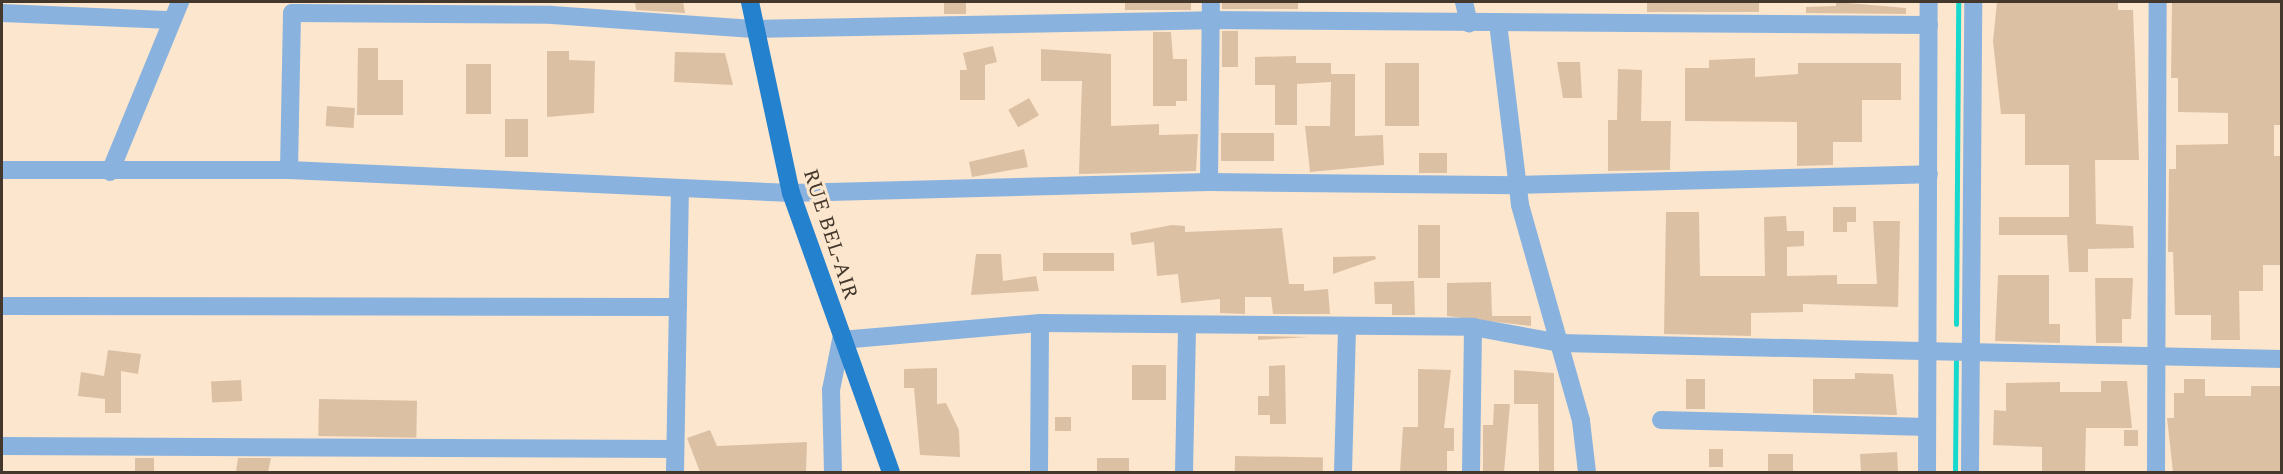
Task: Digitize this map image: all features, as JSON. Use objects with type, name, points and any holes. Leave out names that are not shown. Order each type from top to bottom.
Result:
[{"type":"main road","name":"RUE BEL-AIR","points":[[750,2],[791,193],[841,340],[891,472]]},
{"type":"street","points":[[110,172],[180,2]]},
{"type":"street","points":[[1464,2],[1469,23]]},
{"type":"street","points":[[1927,472],[1929,2]]},
{"type":"street","points":[[1970,472],[1972,2]]},
{"type":"street","points":[[2156,472],[2158,2]]},
{"type":"street","points":[[289,170],[292,14],[551,8],[754,29],[1211,11],[1469,23],[1929,25]]},
{"type":"street","points":[[1209,182],[1211,11]]},
{"type":"street","points":[[2,13],[172,20]]},
{"type":"street","points":[[1498,23],[1518,185],[1581,421],[1587,472]]},
{"type":"street","points":[[2,170],[110,172],[289,170],[680,192],[791,193],[1209,182],[1518,185],[1929,174]]},
{"type":"street","points":[[675,472],[680,192]]},
{"type":"street","points":[[2,306],[678,307]]},
{"type":"street","points":[[833,472],[831,390],[841,340],[1040,323],[1473,327],[1560,343],[2282,359]]},
{"type":"street","points":[[1039,472],[1040,323]]},
{"type":"street","points":[[1184,472],[1187,325]]},
{"type":"street","points":[[1343,472],[1347,327]]},
{"type":"street","points":[[1471,472],[1473,327]]},
{"type":"street","points":[[1661,420],[1927,427]]},
{"type":"street","points":[[2,446],[675,449]]},
{"type":"building","points":[[635,2],[683,2],[685,13],[636,10]]},
{"type":"building","points":[[944,2],[966,2],[966,14],[944,14]]},
{"type":"building","points":[[1125,2],[1191,2],[1191,10],[1125,10]]},
{"type":"building","points":[[1222,2],[1298,2],[1298,9],[1222,9]]},
{"type":"building","points":[[1647,2],[1759,2],[1759,12],[1647,12]]},
{"type":"building","points":[[1836,2],[1906,8],[1906,14],[1806,13],[1806,7],[1836,6]]},
{"type":"building","points":[[1997,2],[2118,2],[2118,10],[2133,10],[2139,160],[2095,160],[2096,224],[2133,226],[2134,248],[2088,249],[2088,272],[2069,272],[2067,235],[1999,235],[1999,217],[2069,217],[2069,165],[2025,165],[2025,114],[2001,114],[1993,41]]},
{"type":"building","points":[[2172,2],[2282,2],[2282,125],[2274,125],[2274,156],[2282,156],[2282,265],[2263,265],[2263,291],[2239,291],[2240,340],[2211,340],[2211,315],[2175,315],[2173,252],[2168,252],[2169,169],[2176,169],[2176,145],[2228,144],[2228,113],[2178,112],[2178,78],[2171,78]]},
{"type":"building","points":[[1222,31],[1238,31],[1238,67],[1222,67]]},
{"type":"building","points":[[1153,32],[1171,32],[1173,59],[1187,59],[1187,101],[1176,101],[1176,106],[1153,106]]},
{"type":"building","points":[[993,46],[997,62],[985,65],[985,100],[960,100],[960,70],[967,70],[963,53]]},
{"type":"building","points":[[358,48],[378,48],[378,80],[403,80],[403,115],[357,115]]},
{"type":"building","points":[[1041,49],[1111,54],[1111,126],[1159,124],[1159,135],[1198,134],[1196,171],[1079,174],[1082,81],[1041,81]]},
{"type":"building","points":[[547,51],[569,51],[569,60],[595,61],[594,113],[547,117]]},
{"type":"building","points":[[675,52],[725,53],[733,85],[674,82]]},
{"type":"building","points":[[1296,56],[1296,63],[1331,63],[1331,74],[1355,74],[1355,136],[1383,135],[1384,165],[1310,172],[1305,126],[1330,126],[1331,82],[1297,84],[1297,125],[1275,125],[1275,85],[1255,85],[1255,57]]},
{"type":"building","points":[[1755,58],[1755,77],[1798,74],[1798,63],[1901,63],[1901,100],[1862,100],[1862,142],[1833,142],[1833,165],[1797,166],[1797,122],[1685,121],[1685,68],[1709,68],[1709,60]]},
{"type":"building","points":[[1557,62],[1580,62],[1582,98],[1563,98]]},
{"type":"building","points":[[1385,63],[1419,63],[1419,126],[1385,126]]},
{"type":"building","points":[[466,64],[491,64],[491,114],[466,114]]},
{"type":"building","points":[[1618,69],[1642,70],[1641,121],[1671,121],[1670,170],[1608,171],[1608,120],[1617,120]]},
{"type":"building","points":[[1029,98],[1039,115],[1018,127],[1008,110]]},
{"type":"building","points":[[327,106],[355,108],[354,128],[326,126]]},
{"type":"building","points":[[505,119],[528,119],[528,157],[505,157]]},
{"type":"building","points":[[1221,133],[1274,133],[1274,161],[1221,161]]},
{"type":"building","points":[[1024,149],[1028,167],[972,177],[969,162]]},
{"type":"building","points":[[1419,153],[1447,153],[1447,173],[1419,173]]},
{"type":"building","points":[[1833,207],[1856,207],[1856,222],[1847,222],[1847,232],[1833,232]]},
{"type":"building","points":[[1666,212],[1699,212],[1700,276],[1765,276],[1764,217],[1786,216],[1787,231],[1804,231],[1804,246],[1787,247],[1787,276],[1837,275],[1837,284],[1877,284],[1873,221],[1900,221],[1898,307],[1803,304],[1803,312],[1751,313],[1751,336],[1664,334]]},
{"type":"building","points":[[1172,225],[1185,226],[1185,232],[1282,228],[1289,284],[1304,284],[1304,291],[1328,289],[1330,314],[1273,314],[1271,297],[1245,297],[1245,314],[1220,313],[1220,299],[1181,303],[1178,274],[1157,276],[1154,242],[1132,245],[1130,233]]},
{"type":"building","points":[[1418,225],[1440,225],[1440,278],[1418,278]]},
{"type":"building","points":[[1043,253],[1114,253],[1114,271],[1043,271]]},
{"type":"building","points":[[976,254],[1001,254],[1003,281],[1036,276],[1039,291],[971,295]]},
{"type":"building","points":[[1375,256],[1376,259],[1333,274],[1333,257]]},
{"type":"building","points":[[1998,275],[2049,275],[2049,324],[2060,324],[2060,343],[1995,341]]},
{"type":"building","points":[[2095,278],[2133,278],[2131,319],[2122,319],[2122,343],[2096,343]]},
{"type":"building","points":[[1414,281],[1415,315],[1392,315],[1392,304],[1375,304],[1374,282]]},
{"type":"building","points":[[1491,282],[1492,316],[1531,316],[1531,326],[1447,316],[1447,283]]},
{"type":"building","points":[[1258,336],[1309,337],[1258,340]]},
{"type":"building","points":[[108,350],[141,354],[138,374],[121,371],[121,413],[105,413],[105,399],[78,396],[81,372],[104,376]]},
{"type":"building","points":[[1132,365],[1166,365],[1166,400],[1132,400]]},
{"type":"building","points":[[1285,365],[1286,424],[1270,424],[1270,415],[1258,415],[1258,396],[1269,396],[1269,366]]},
{"type":"building","points":[[937,368],[937,404],[946,403],[959,430],[960,457],[920,455],[914,388],[904,388],[904,369]]},
{"type":"building","points":[[1418,369],[1451,370],[1444,428],[1454,428],[1454,451],[1447,451],[1447,472],[1400,472],[1403,427],[1418,427]]},
{"type":"building","points":[[1514,370],[1554,373],[1554,472],[1539,472],[1538,404],[1514,404]]},
{"type":"building","points":[[1855,373],[1893,374],[1897,415],[1813,413],[1813,379],[1855,379]]},
{"type":"building","points":[[1686,379],[1705,379],[1705,409],[1686,409]]},
{"type":"building","points":[[2184,379],[2205,379],[2205,396],[2251,396],[2251,386],[2282,386],[2282,472],[2173,472],[2167,418],[2174,418],[2174,393],[2184,393]]},
{"type":"building","points":[[241,380],[242,401],[212,403],[211,382]]},
{"type":"building","points":[[2101,381],[2127,381],[2132,428],[2086,428],[2085,472],[2042,472],[2042,447],[1993,445],[1994,410],[2006,411],[2006,383],[2060,382],[2060,392],[2101,392]]},
{"type":"building","points":[[319,399],[417,401],[416,438],[318,436]]},
{"type":"building","points":[[1494,404],[1510,404],[1504,472],[1483,472],[1483,425],[1493,425]]},
{"type":"building","points":[[1055,417],[1071,417],[1071,431],[1055,431]]},
{"type":"building","points":[[710,430],[717,446],[807,442],[806,472],[700,472],[687,438]]},
{"type":"building","points":[[2124,430],[2138,430],[2138,446],[2124,446]]},
{"type":"building","points":[[1709,449],[1723,449],[1723,467],[1709,467]]},
{"type":"building","points":[[1897,452],[1898,472],[1861,472],[1860,454]]},
{"type":"building","points":[[1768,454],[1793,454],[1793,472],[1768,472]]},
{"type":"building","points":[[1235,456],[1323,458],[1323,472],[1235,472]]},
{"type":"building","points":[[135,458],[154,458],[154,472],[135,472]]},
{"type":"building","points":[[238,458],[271,458],[268,472],[236,472]]},
{"type":"building","points":[[1097,458],[1129,458],[1129,472],[1097,472]]},
{"type":"waterway","points":[[1956,324],[1958,2]]},
{"type":"waterway","points":[[1955,472],[1956,361]]}]
